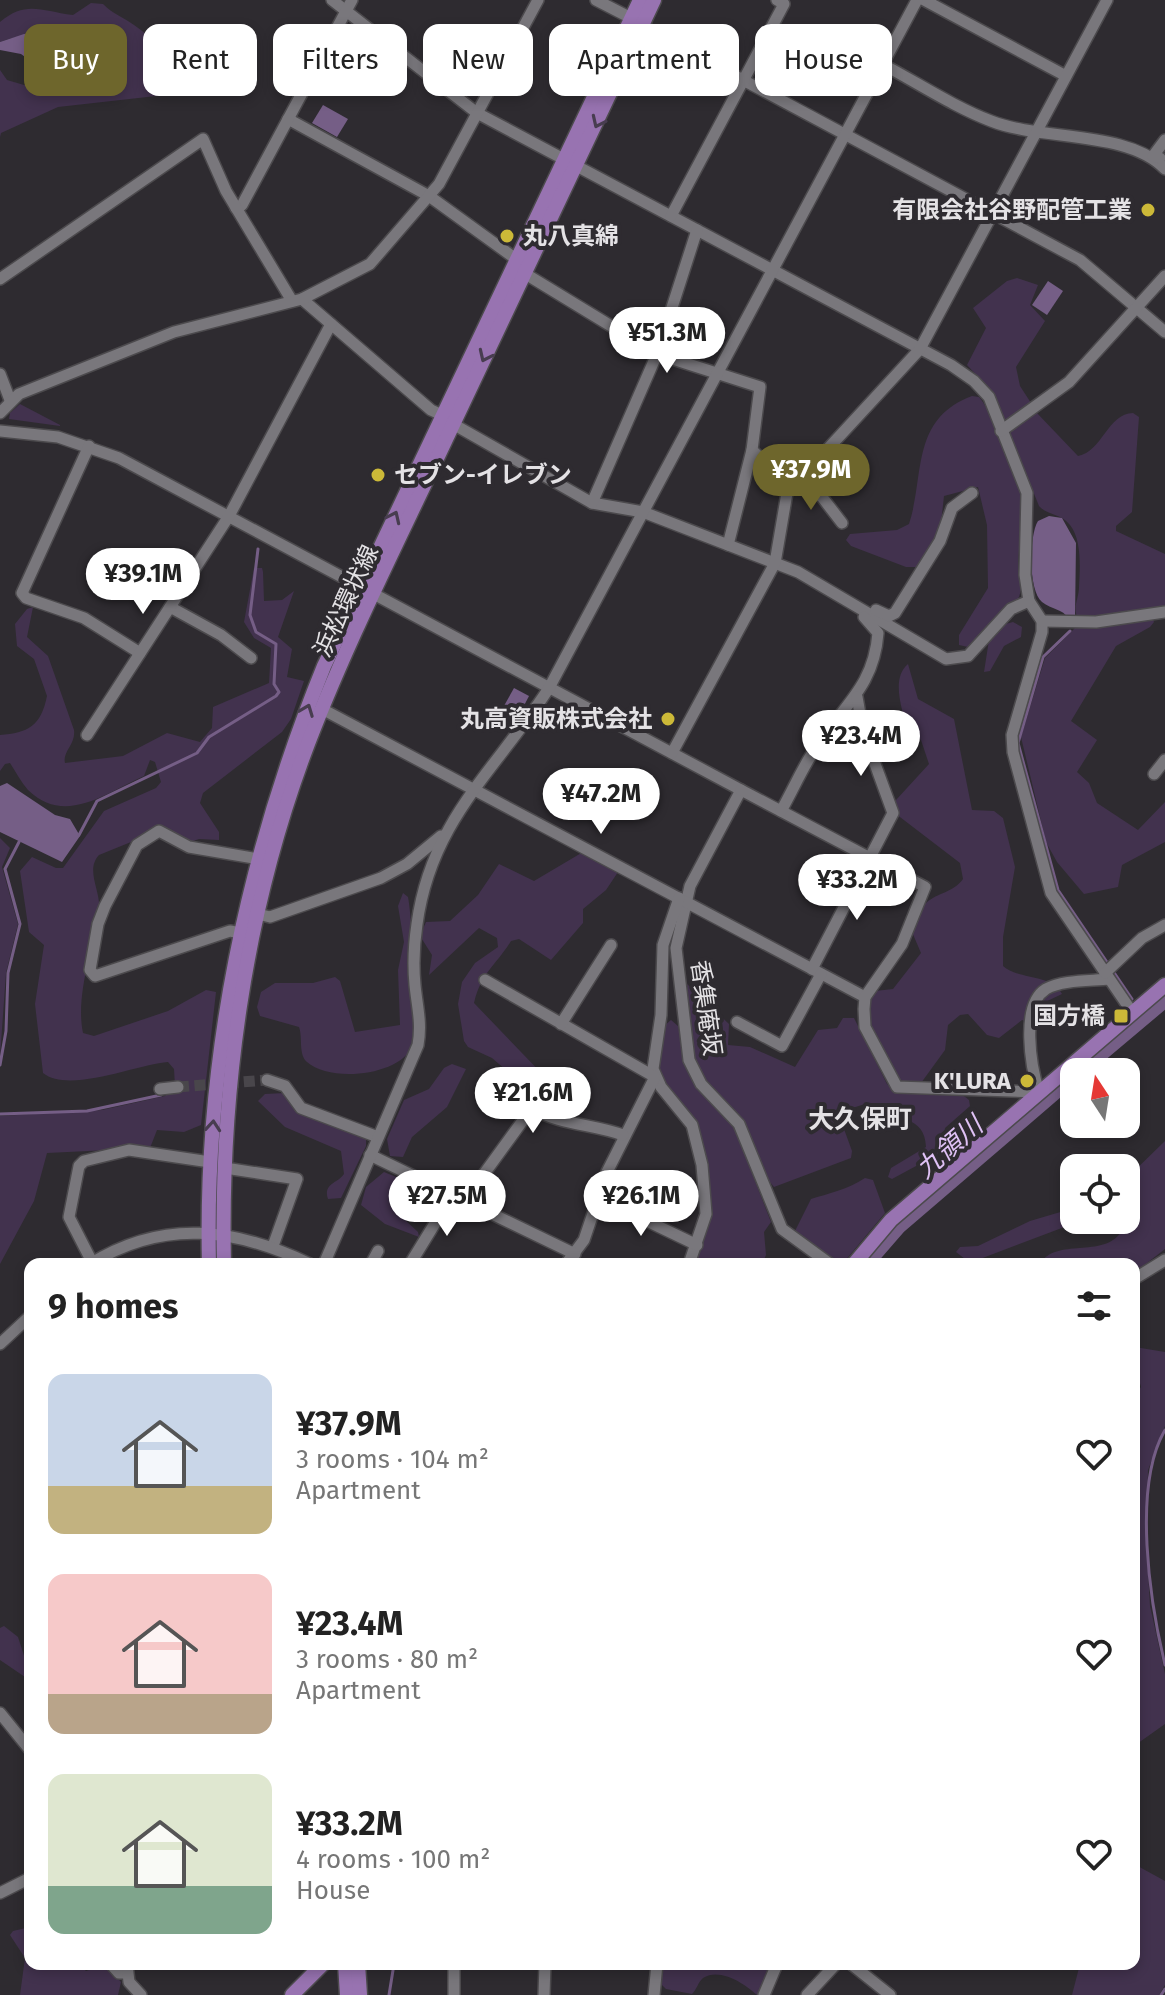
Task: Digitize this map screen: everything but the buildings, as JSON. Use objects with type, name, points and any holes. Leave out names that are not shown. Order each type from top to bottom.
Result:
[{"type":"main road","name":"浜松環状線","points":[[222,1258],[216,1232],[210,1162],[224,1035],[241,933],[259,859],[304,716],[448,419],[578,166],[637,22],[640,0]]},
{"type":"main road","name":"浜松環状線","points":[[448,419],[516,259],[564,159],[637,22],[654,0]]},
{"type":"main road","name":"浜松環状線","points":[[210,1258],[225,1168],[236,1034],[258,914],[288,801],[367,590]]},
{"type":"main road","points":[[859,1258],[883,1228],[1165,985]]},
{"type":"main road","points":[[292,1995],[317,1970]]},
{"type":"main road","points":[[345,1970],[347,1995]]},
{"type":"main road","points":[[358,1970],[360,1995]]},
{"type":"street","points":[[332,0],[349,6],[477,113],[966,374],[982,388],[1027,493],[1029,522],[1024,566],[1029,601],[1042,621],[1040,643],[1011,743],[1051,893],[1109,972],[1132,1012]]},
{"type":"street","points":[[0,413],[10,400],[174,332],[297,300],[370,264],[439,184],[538,0]]},
{"type":"street","points":[[596,0],[1080,260],[1165,332]]},
{"type":"street","points":[[671,216],[784,4],[777,0]]},
{"type":"street","points":[[892,46],[917,0]]},
{"type":"street","points":[[924,0],[1066,76]]},
{"type":"street","points":[[672,753],[775,563],[787,493],[920,349],[1107,0]]},
{"type":"street","points":[[236,208],[242,205],[349,6]]},
{"type":"street","points":[[892,69],[988,120],[1036,134],[1095,141],[1159,158],[1165,169]]},
{"type":"street","points":[[327,1258],[418,1045],[421,1020],[414,982],[416,927],[426,882],[444,834],[473,788],[549,688],[865,96]]},
{"type":"street","points":[[288,119],[429,196],[516,259]]},
{"type":"street","points":[[0,279],[203,139],[236,208],[297,300],[331,324],[431,410],[592,503],[643,512],[798,572],[933,653],[953,660],[968,656],[1011,609],[1029,601]]},
{"type":"street","points":[[1159,158],[1165,140]]},
{"type":"street","points":[[592,503],[657,354],[697,230]]},
{"type":"street","points":[[524,273],[657,354],[760,387],[752,450],[728,545]]},
{"type":"street","points":[[1001,431],[1069,382],[1165,276]]},
{"type":"street","points":[[87,735],[229,516],[331,324]]},
{"type":"street","points":[[0,374],[10,400]]},
{"type":"street","points":[[0,431],[42,434],[89,446],[229,516],[925,887],[902,944],[865,997],[865,1027],[897,1087],[1039,1092],[1031,1052],[1033,1003],[1051,987],[1109,972],[1142,938],[1165,925]]},
{"type":"street","points":[[89,446],[22,593],[26,598],[84,618],[140,653]]},
{"type":"street","points":[[752,450],[794,486],[822,497],[842,523]]},
{"type":"street","points":[[864,611],[870,606],[889,616],[895,613],[940,541],[952,508],[972,493]]},
{"type":"street","points":[[170,607],[221,635],[251,658]]},
{"type":"street","points":[[781,811],[815,749],[857,697],[869,674],[877,638],[876,628],[866,620],[864,611]]},
{"type":"street","points":[[1042,621],[1102,621],[1165,612]]},
{"type":"street","points":[[737,1022],[782,1046],[891,821],[892,804],[863,731],[857,697]]},
{"type":"street","points":[[322,709],[865,997]]},
{"type":"street","points":[[1154,774],[1165,760]]},
{"type":"street","points":[[571,1258],[584,1240],[623,1135],[655,1077],[663,945],[690,886],[741,790]]},
{"type":"street","points":[[241,933],[230,931],[95,976],[90,970],[98,924],[137,845],[159,831],[189,847],[259,859]]},
{"type":"street","points":[[258,914],[270,917],[381,878],[407,864],[444,834]]},
{"type":"street","name":"香集庵坂","points":[[683,900],[676,963],[692,1069],[739,1124],[782,1229],[822,1258]]},
{"type":"street","points":[[561,1024],[611,945]]},
{"type":"street","points":[[485,980],[655,1077],[695,1134],[707,1204],[692,1258]]},
{"type":"street","points":[[267,1080],[285,1086],[301,1108],[378,1137]]},
{"type":"street","points":[[160,1089],[178,1087]]},
{"type":"street","points":[[465,1200],[532,1108],[546,1117],[604,1128],[623,1135]]},
{"type":"street","points":[[89,1258],[69,1217],[79,1166],[84,1161],[135,1150],[210,1162]]},
{"type":"street","points":[[370,1155],[575,1254]]},
{"type":"street","points":[[225,1168],[297,1179],[273,1246]]},
{"type":"street","points":[[414,1258],[453,1194]]},
{"type":"street","points":[[599,1198],[697,1245]]},
{"type":"street","points":[[103,1258],[152,1238],[216,1232],[273,1246],[298,1258]]},
{"type":"street","points":[[374,1258],[378,1251]]},
{"type":"street","points":[[1140,1275],[1165,1260]]},
{"type":"street","points":[[0,1344],[24,1322]]},
{"type":"street","points":[[0,1713],[24,1743]]},
{"type":"street","points":[[0,1893],[24,1881]]},
{"type":"street","points":[[454,1970],[454,1995]]},
{"type":"street","points":[[544,1995],[545,1970]]},
{"type":"street","points":[[654,1995],[656,1970]]},
{"type":"street","points":[[764,1995],[774,1970]]},
{"type":"street","points":[[807,1995],[830,1970]]},
{"type":"street","points":[[859,1970],[890,1995]]},
{"type":"street","points":[[121,1995],[128,1973]]},
{"type":"street","points":[[128,1973],[141,1995]]},
{"type":"shaded area","points":[[91,3],[103,4],[143,32],[143,96],[156,96],[58,107],[1,133],[0,137],[0,70],[7,80],[24,85],[24,96],[127,96],[127,24],[24,24],[24,36],[0,42],[0,22],[18,11],[34,9],[73,15]]},
{"type":"shaded area","points":[[24,34],[24,56],[0,50],[0,42]]},
{"type":"shaded area","points":[[323,105],[348,119],[337,137],[312,123]]},
{"type":"shaded area","points":[[1017,278],[1038,285],[1030,305],[1045,321],[1016,367],[1020,386],[1031,403],[1006,423],[994,394],[967,365],[986,328],[973,308],[1007,281]]},
{"type":"shaded area","points":[[1048,281],[1063,291],[1047,315],[1032,305]]},
{"type":"shaded area","points":[[972,396],[979,397],[985,406],[1006,449],[1023,513],[1018,562],[1020,595],[968,647],[959,645],[959,635],[988,588],[987,525],[978,487],[944,496],[940,532],[917,567],[906,567],[851,546],[846,540],[850,534],[897,530],[909,524],[929,434],[938,419],[952,406]]},
{"type":"shaded area","points":[[20,404],[60,426],[9,419],[10,413]]},
{"type":"shaded area","points":[[1036,412],[1078,456],[1093,448],[1117,419],[1133,413],[1139,417],[1132,512],[1116,526],[1116,531],[1165,554],[1165,608],[1102,618],[1077,617],[1080,563],[1077,538],[1066,521],[1039,506],[1009,432]]},
{"type":"shaded area","points":[[1049,516],[1062,518],[1076,543],[1075,618],[1069,619],[1042,602],[1034,586],[1031,562],[1035,528],[1038,521]]},
{"type":"shaded area","points":[[254,568],[262,568],[264,601],[282,600],[294,591],[278,637],[292,649],[287,677],[304,681],[291,719],[282,732],[203,793],[200,803],[219,832],[219,840],[190,842],[163,829],[99,855],[93,867],[99,909],[83,987],[83,1033],[94,1036],[168,1011],[206,990],[216,992],[201,1125],[184,1132],[157,1130],[150,1148],[47,1153],[34,1201],[0,1264],[0,1116],[102,1110],[165,1096],[175,1086],[174,1069],[168,1062],[86,1079],[55,1079],[43,1073],[35,1004],[44,945],[29,932],[20,871],[32,857],[63,868],[104,811],[156,788],[161,782],[155,762],[150,760],[144,776],[115,790],[86,803],[56,805],[28,790],[10,763],[0,771],[0,735],[32,726],[41,714],[47,696],[34,659],[17,646],[15,624],[27,609],[33,607],[27,637],[48,656],[74,730],[65,763],[123,756],[167,733],[200,742],[212,728],[213,707],[269,683],[271,648],[254,638],[244,622]]},
{"type":"shaded area","points":[[1152,617],[1154,622],[1150,627],[1116,646],[1071,721],[1097,740],[1077,772],[1089,783],[1097,803],[1138,830],[1165,802],[1165,842],[1122,865],[1118,887],[1084,894],[1057,862],[1046,842],[1021,737],[1045,658],[1075,628]]},
{"type":"shaded area","points":[[1013,622],[1022,627],[1021,637],[1004,646],[990,671],[984,672],[989,640],[1002,625]]},
{"type":"shaded area","points":[[908,664],[918,699],[954,719],[972,810],[994,811],[1003,818],[1015,867],[1003,937],[1003,966],[1051,983],[1062,994],[1041,1004],[1044,1028],[1022,1020],[999,1038],[987,1035],[968,1014],[960,1015],[948,1025],[945,1050],[921,1083],[899,1082],[875,1038],[869,1014],[875,991],[893,989],[921,953],[912,932],[923,906],[963,879],[960,863],[896,814],[896,800],[929,764],[921,740],[908,732],[901,706],[900,678]]},
{"type":"shaded area","points":[[514,688],[529,696],[516,721],[500,713]]},
{"type":"shaded area","points":[[7,783],[55,815],[70,819],[80,836],[62,862],[0,832],[0,786]]},
{"type":"shaded area","points":[[0,838],[10,848],[2,867],[18,924],[6,973],[0,1057]]},
{"type":"shaded area","points":[[583,852],[618,872],[606,890],[583,909],[583,923],[551,960],[519,939],[511,941],[485,976],[474,1003],[547,1079],[549,1089],[536,1096],[492,1058],[468,1047],[464,1041],[458,1004],[462,982],[475,963],[498,947],[497,938],[479,928],[429,975],[432,955],[420,936],[426,922],[450,921],[478,895],[499,864],[534,881]]},
{"type":"shaded area","points":[[403,893],[408,897],[413,948],[413,1045],[395,1064],[380,1070],[347,1074],[318,1069],[304,1059],[299,1027],[260,1016],[257,1007],[261,992],[275,983],[313,983],[335,977],[340,981],[355,1032],[400,1025],[398,970],[404,942],[398,906]]},
{"type":"shaded area","points":[[687,984],[729,1024],[728,1045],[750,1047],[795,1067],[818,1030],[837,1028],[843,1018],[854,1018],[887,1084],[907,1093],[960,1094],[969,1100],[970,1106],[945,1128],[942,1152],[892,1179],[888,1177],[891,1168],[926,1147],[921,1129],[908,1120],[874,1113],[868,1103],[843,1111],[840,1118],[852,1151],[851,1158],[774,1187],[744,1121],[706,1080],[695,1059]]},
{"type":"shaded area","points":[[671,1020],[678,1026],[687,1071],[734,1127],[771,1222],[764,1232],[765,1258],[697,1258],[711,1214],[711,1192],[696,1123],[665,1084],[658,1069],[664,1026]]},
{"type":"shaded area","points":[[452,1064],[466,1069],[447,1107],[412,1137],[403,1157],[390,1156],[387,1139],[404,1100],[429,1089],[444,1068]]},
{"type":"shaded area","points":[[285,1093],[366,1137],[366,1146],[341,1198],[328,1199],[327,1190],[344,1174],[341,1151],[285,1127],[258,1101],[265,1094]]},
{"type":"shaded area","points":[[1165,1141],[1165,1249],[1140,1268],[1140,1258],[1045,1258],[1057,1251],[1103,1245],[1119,1234],[1140,1234],[1140,1165]]},
{"type":"shaded area","points":[[384,1172],[425,1189],[423,1194],[398,1189],[390,1206],[418,1232],[419,1237],[385,1224],[361,1205],[366,1187]]},
{"type":"shaded area","points":[[865,1178],[873,1180],[885,1213],[847,1258],[832,1258],[794,1233],[811,1199]]},
{"type":"shaded area","points":[[1060,1212],[1060,1229],[983,1258],[964,1258],[956,1252],[960,1247],[978,1246],[1030,1221]]},
{"type":"shaded area","points":[[1140,1348],[1165,1352],[1165,1426],[1148,1470],[1146,1537],[1150,1606],[1165,1674],[1165,1724],[1140,1742],[1140,1389]]},
{"type":"shaded area","points":[[4,1626],[18,1637],[24,1656],[24,1676],[0,1660],[0,1628]]},
{"type":"shaded area","points":[[1140,1867],[1165,1881],[1165,1985],[1159,1995],[1072,1995],[1078,1970],[1140,1970]]},
{"type":"shaded area","points":[[24,1928],[24,1956],[10,1935]]},
{"type":"shaded area","points":[[24,1965],[24,1970],[110,1970],[121,1982],[118,1995],[20,1995]]},
{"type":"shaded area","points":[[660,1970],[771,1970],[757,1995],[739,1982],[717,1974],[703,1978],[692,1994],[666,1989],[659,1982]]},
{"type":"waterway","points":[[79,835],[97,801],[197,753],[209,737],[279,692],[274,684],[276,644],[256,632],[250,615],[258,549]]},
{"type":"waterway","points":[[1070,631],[1043,657],[1018,743],[1058,890],[1132,999]]},
{"type":"waterway","points":[[0,1065],[6,1031],[8,973],[20,924],[5,869],[19,842]]},
{"type":"waterway","name":"九領川","points":[[1094,1058],[1165,998]]},
{"type":"waterway","name":"九領川","points":[[869,1258],[897,1226],[1060,1086]]},
{"type":"waterway","points":[[0,1114],[87,1111],[161,1095]]},
{"type":"waterway","points":[[1165,1430],[1155,1454],[1147,1513],[1150,1578],[1165,1665]]},
{"type":"waterway","points":[[389,1995],[393,1970]]},
{"type":"waterway","points":[[1161,1995],[1165,1989]]},
{"type":"tunnel","points":[[178,1087],[267,1080]]},
{"type":"place","name":"有限会社谷野配管工業","points":[[1148,210]]},
{"type":"place","name":"丸八真綿","points":[[507,236]]},
{"type":"place","name":"セブン-イレブン","points":[[378,475]]},
{"type":"place","name":"丸高資販株式会社","points":[[668,719]]},
{"type":"place","name":"国方橋","points":[[1121,1016]]},
{"type":"place","name":"K'LURA","points":[[1027,1081]]},
{"type":"district","name":"大久保町","points":[[860,1119]]}]
